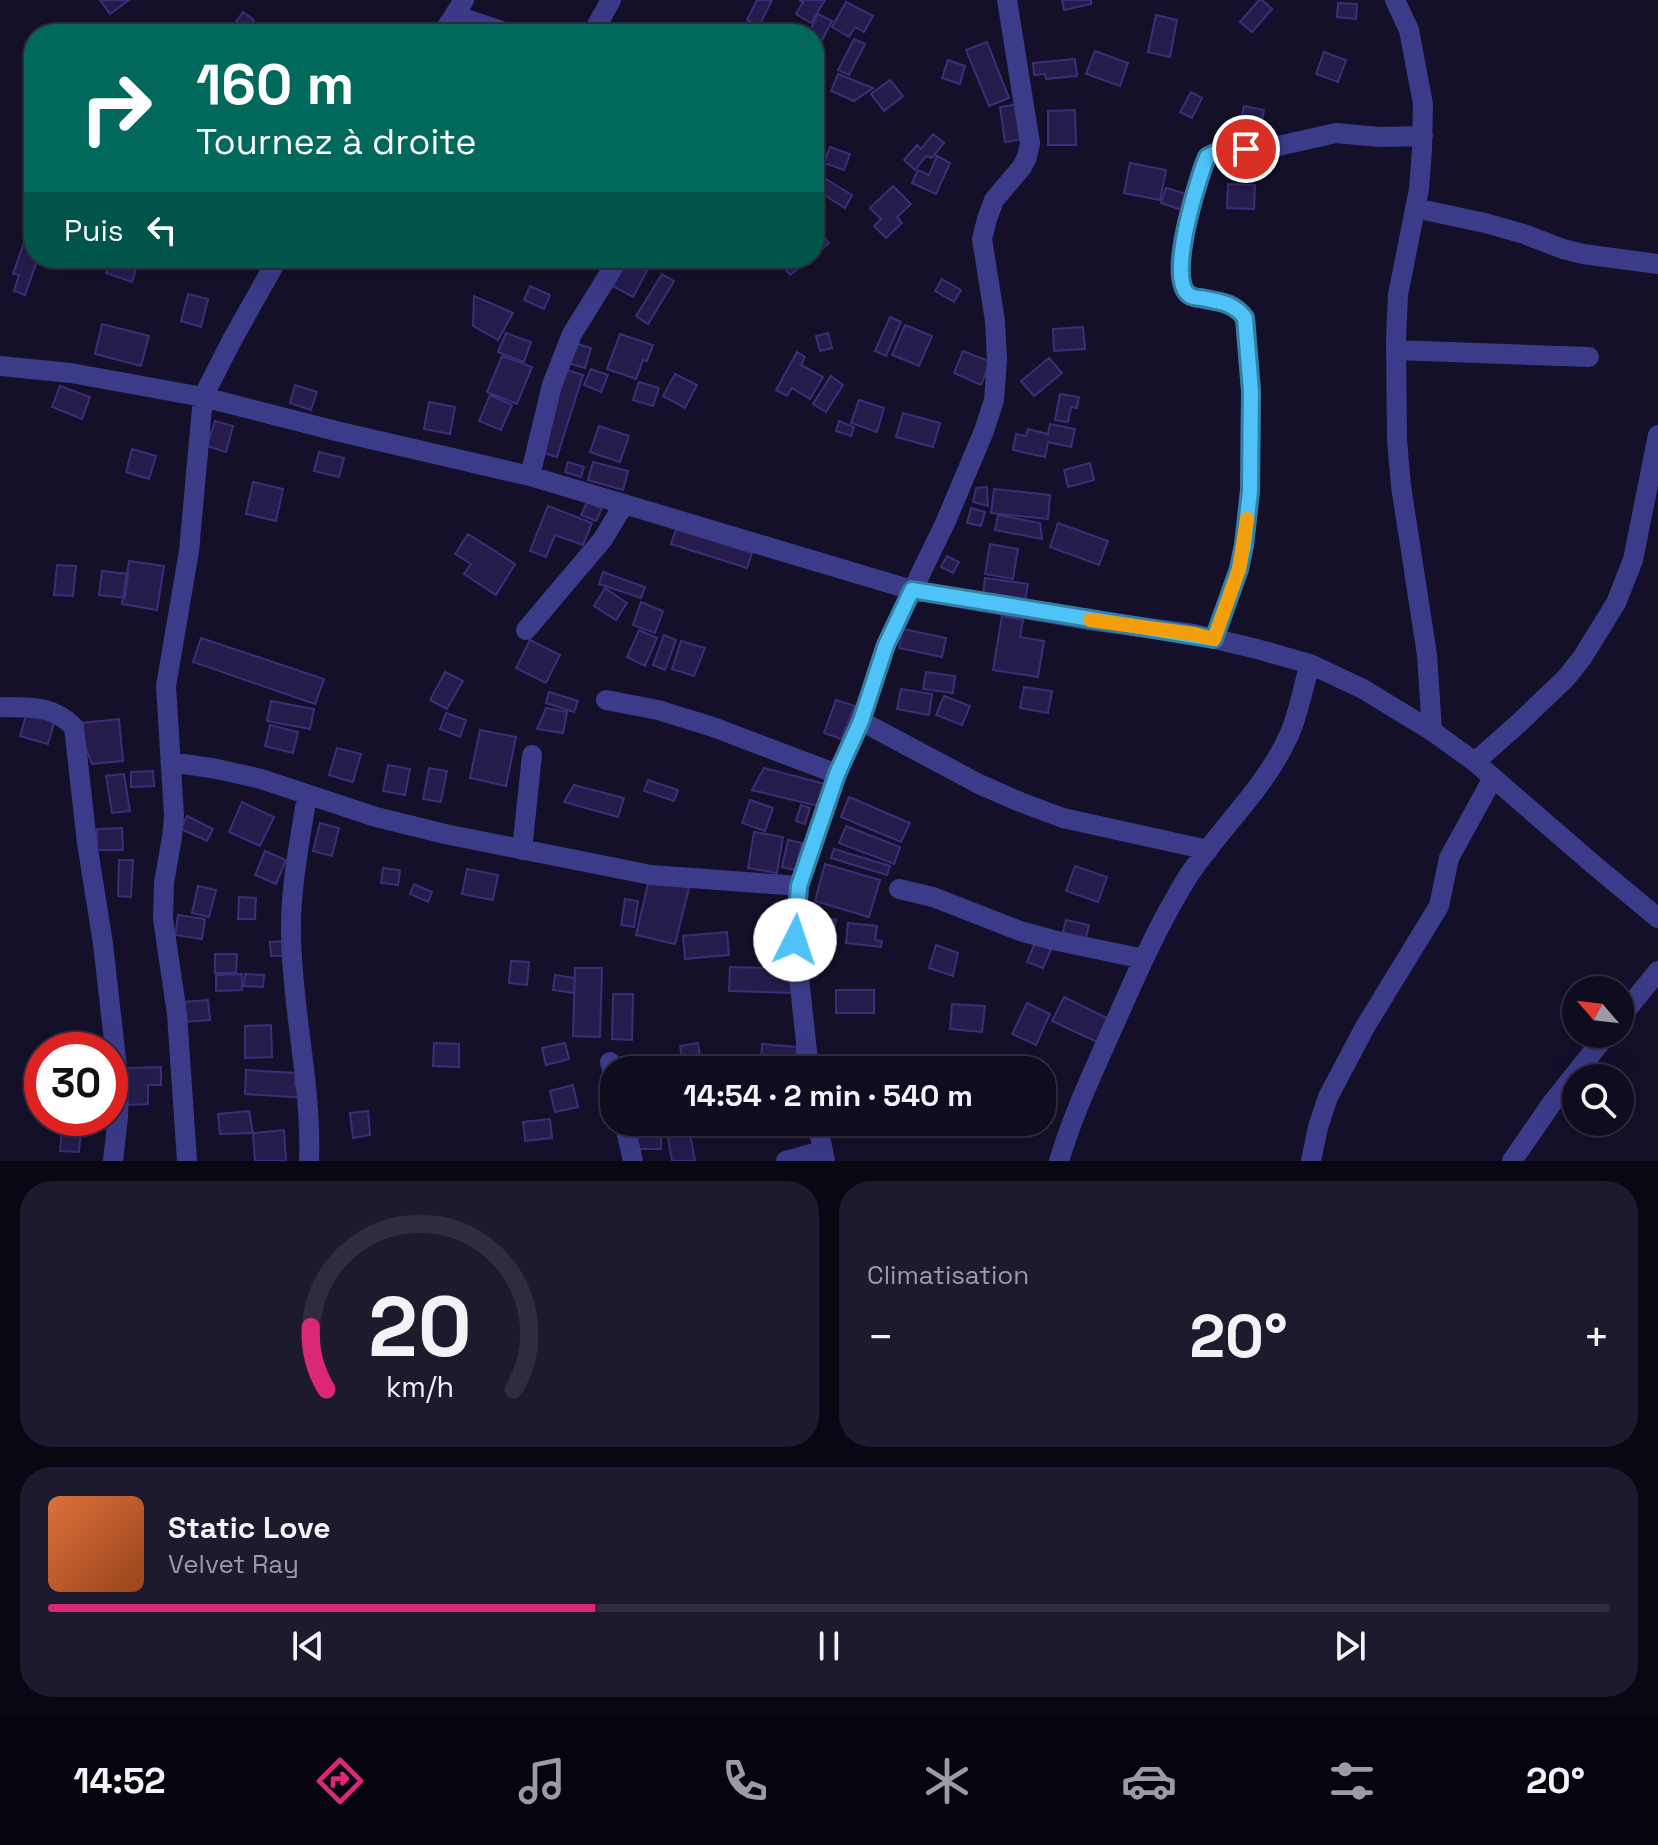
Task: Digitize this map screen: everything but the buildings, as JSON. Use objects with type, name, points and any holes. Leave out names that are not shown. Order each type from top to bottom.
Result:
[{"type":"street","points":[[598,24],[611,0]]},
{"type":"street","points":[[807,1056],[795,940],[799,886],[886,645],[967,474],[994,400],[997,360],[995,321],[982,239],[994,200],[1022,167],[1030,143],[1007,0]]},
{"type":"street","points":[[1395,0],[1409,30],[1423,104],[1419,189],[1398,295],[1397,440],[1427,655],[1432,731]]},
{"type":"street","points":[[459,8],[491,24]]},
{"type":"street","points":[[1214,639],[1239,569],[1244,545],[1250,491],[1251,391],[1245,318],[1238,308],[1190,296],[1182,288],[1180,277],[1185,229],[1203,166],[1207,157],[1215,153],[1278,146],[1336,133],[1380,137],[1423,136]]},
{"type":"street","points":[[1415,208],[1485,223],[1583,254],[1658,264]]},
{"type":"street","points":[[187,1161],[177,1014],[163,919],[164,883],[174,816],[166,686],[189,551],[203,397],[272,268]]},
{"type":"street","points":[[530,476],[552,385],[572,334],[613,268]]},
{"type":"street","points":[[1396,350],[1589,357]]},
{"type":"street","points":[[0,366],[71,373],[203,397],[530,476],[912,590],[1214,639],[1310,664],[1363,689],[1432,731],[1475,762],[1658,918]]},
{"type":"street","points":[[1475,762],[1566,678],[1616,603],[1633,560],[1658,435]]},
{"type":"street","points":[[526,630],[603,539],[624,504]]},
{"type":"street","points":[[1059,1161],[1070,1124],[1170,906],[1189,875],[1242,810],[1279,755],[1291,732],[1310,664]]},
{"type":"street","points":[[606,700],[658,710],[713,727],[837,774]]},
{"type":"street","points":[[0,707],[38,707],[65,718],[74,727],[119,1085],[113,1161]]},
{"type":"street","points":[[861,721],[979,784],[1063,818],[1208,850]]},
{"type":"street","points":[[522,850],[532,755]]},
{"type":"street","points":[[171,762],[261,779],[376,817],[522,850],[651,875],[799,886]]},
{"type":"street","points":[[1311,1161],[1328,1097],[1365,1027],[1439,906],[1449,858],[1493,778]]},
{"type":"street","points":[[307,795],[292,901],[291,936],[310,1124],[309,1161]]},
{"type":"street","points":[[899,889],[933,897],[1020,931],[1144,959]]},
{"type":"street","points":[[1634,1001],[1658,971]]},
{"type":"street","points":[[1512,1161],[1552,1103],[1596,1048]]},
{"type":"street","points":[[627,1136],[633,1161]]},
{"type":"street","points":[[786,1161],[823,1156],[819,1136]]},
{"type":"slow traffic","points":[[1090,620],[1214,639],[1239,569],[1247,519]]},
{"type":"route","points":[[795,940],[799,886],[886,645],[912,590],[1214,639],[1239,569],[1250,491],[1251,391],[1245,318],[1238,308],[1190,296],[1182,288],[1180,277],[1185,229],[1207,157],[1246,149]]}]
